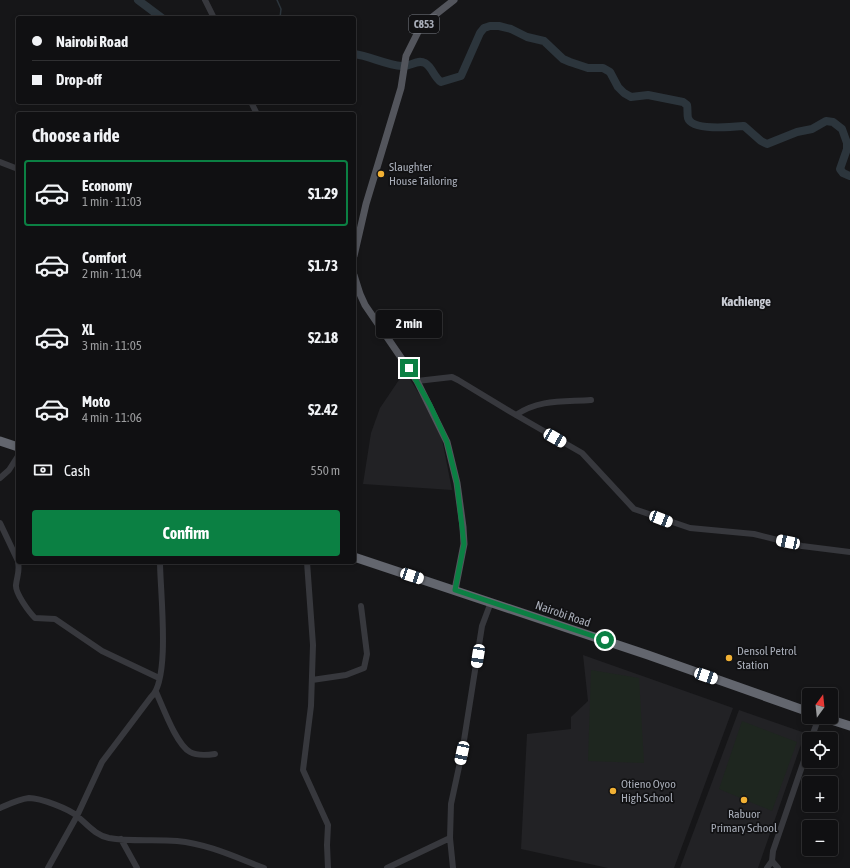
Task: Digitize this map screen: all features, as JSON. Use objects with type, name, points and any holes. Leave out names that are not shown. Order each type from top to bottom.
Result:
[{"type":"highway","points":[[0,441],[16,446]]},
{"type":"highway","name":"Nairobi Road","points":[[356,558],[491,602],[802,710]]},
{"type":"highway","points":[[838,722],[850,726]]},
{"type":"main road","name":"C853","points":[[356,247],[366,204],[399,96],[406,56],[421,26],[454,0]]},
{"type":"main road","points":[[357,295],[417,381],[447,442],[457,483],[464,544],[455,590]]},
{"type":"street","points":[[205,0],[213,16]]},
{"type":"street","points":[[0,162],[16,168]]},
{"type":"street","points":[[417,381],[452,377],[582,453],[634,509],[690,528],[754,534],[802,546],[850,552]]},
{"type":"street","points":[[516,415],[525,408],[545,403],[591,400]]},
{"type":"street","points":[[0,478],[9,470],[16,459]]},
{"type":"street","points":[[0,524],[16,558]]},
{"type":"street","points":[[18,564],[20,570],[15,587],[27,610],[35,618],[55,619],[102,651],[159,678]]},
{"type":"street","points":[[48,868],[77,816],[102,762],[156,692],[164,658],[160,564]]},
{"type":"street","points":[[307,564],[313,645],[310,714],[303,770],[328,825],[328,868]]},
{"type":"street","points":[[453,868],[450,838],[451,804],[462,753],[482,626],[491,602]]},
{"type":"street","points":[[312,680],[346,675],[364,668],[367,654],[361,606]]},
{"type":"street","points":[[156,692],[174,733],[190,752],[207,755],[215,754]]},
{"type":"street","points":[[767,868],[772,861],[773,851],[802,766]]},
{"type":"street","points":[[0,808],[29,798],[67,810],[77,816],[94,832],[109,838],[176,841],[204,846],[224,852],[264,868]]},
{"type":"street","points":[[388,868],[450,838]]},
{"type":"street","points":[[121,839],[137,868]]},
{"type":"street","points":[[772,861],[778,868]]},
{"type":"shaded area","points":[[405,371],[421,397],[442,439],[452,490],[363,484],[371,433],[380,408]]},
{"type":"shaded area","name":"Otieno Oyoo High School","points":[[583,655],[733,708],[674,868],[608,868],[521,849],[527,734],[571,729],[571,717],[588,701]]},
{"type":"shaded area","points":[[591,670],[639,678],[644,763],[588,761]]},
{"type":"shaded area","name":"Rabuor Primary School","points":[[739,710],[802,732],[802,742],[758,868],[680,868]]},
{"type":"shaded area","points":[[742,721],[797,742],[772,811],[719,789]]},
{"type":"waterway","points":[[138,0],[159,16]]},
{"type":"waterway","points":[[277,0],[281,9],[280,16]]},
{"type":"waterway","points":[[356,54],[402,66],[422,62],[431,69],[441,82],[461,76],[480,33],[484,28],[499,26],[511,29],[527,37],[544,41],[563,59],[570,62],[588,68],[603,68],[610,72],[618,87],[631,97],[648,95],[683,102],[687,105],[688,118],[691,122],[697,125],[705,127],[744,126],[761,141],[767,144],[797,132],[812,129],[826,121],[833,122],[842,129],[847,143],[847,149],[840,169],[843,173],[850,176]]},
{"type":"place","name":"Slaughter House Tailoring","points":[[381,174]]},
{"type":"place","name":"Densol Petrol Station","points":[[729,658]]},
{"type":"place","name":"Otieno Oyoo High School","points":[[613,791]]},
{"type":"place","name":"Rabuor Primary School","points":[[744,800]]},
{"type":"district","name":"Kachienge","points":[[746,301]]},
{"type":"route","points":[[409,368],[430,405],[447,442],[457,483],[464,544],[455,590],[605,640]]}]
